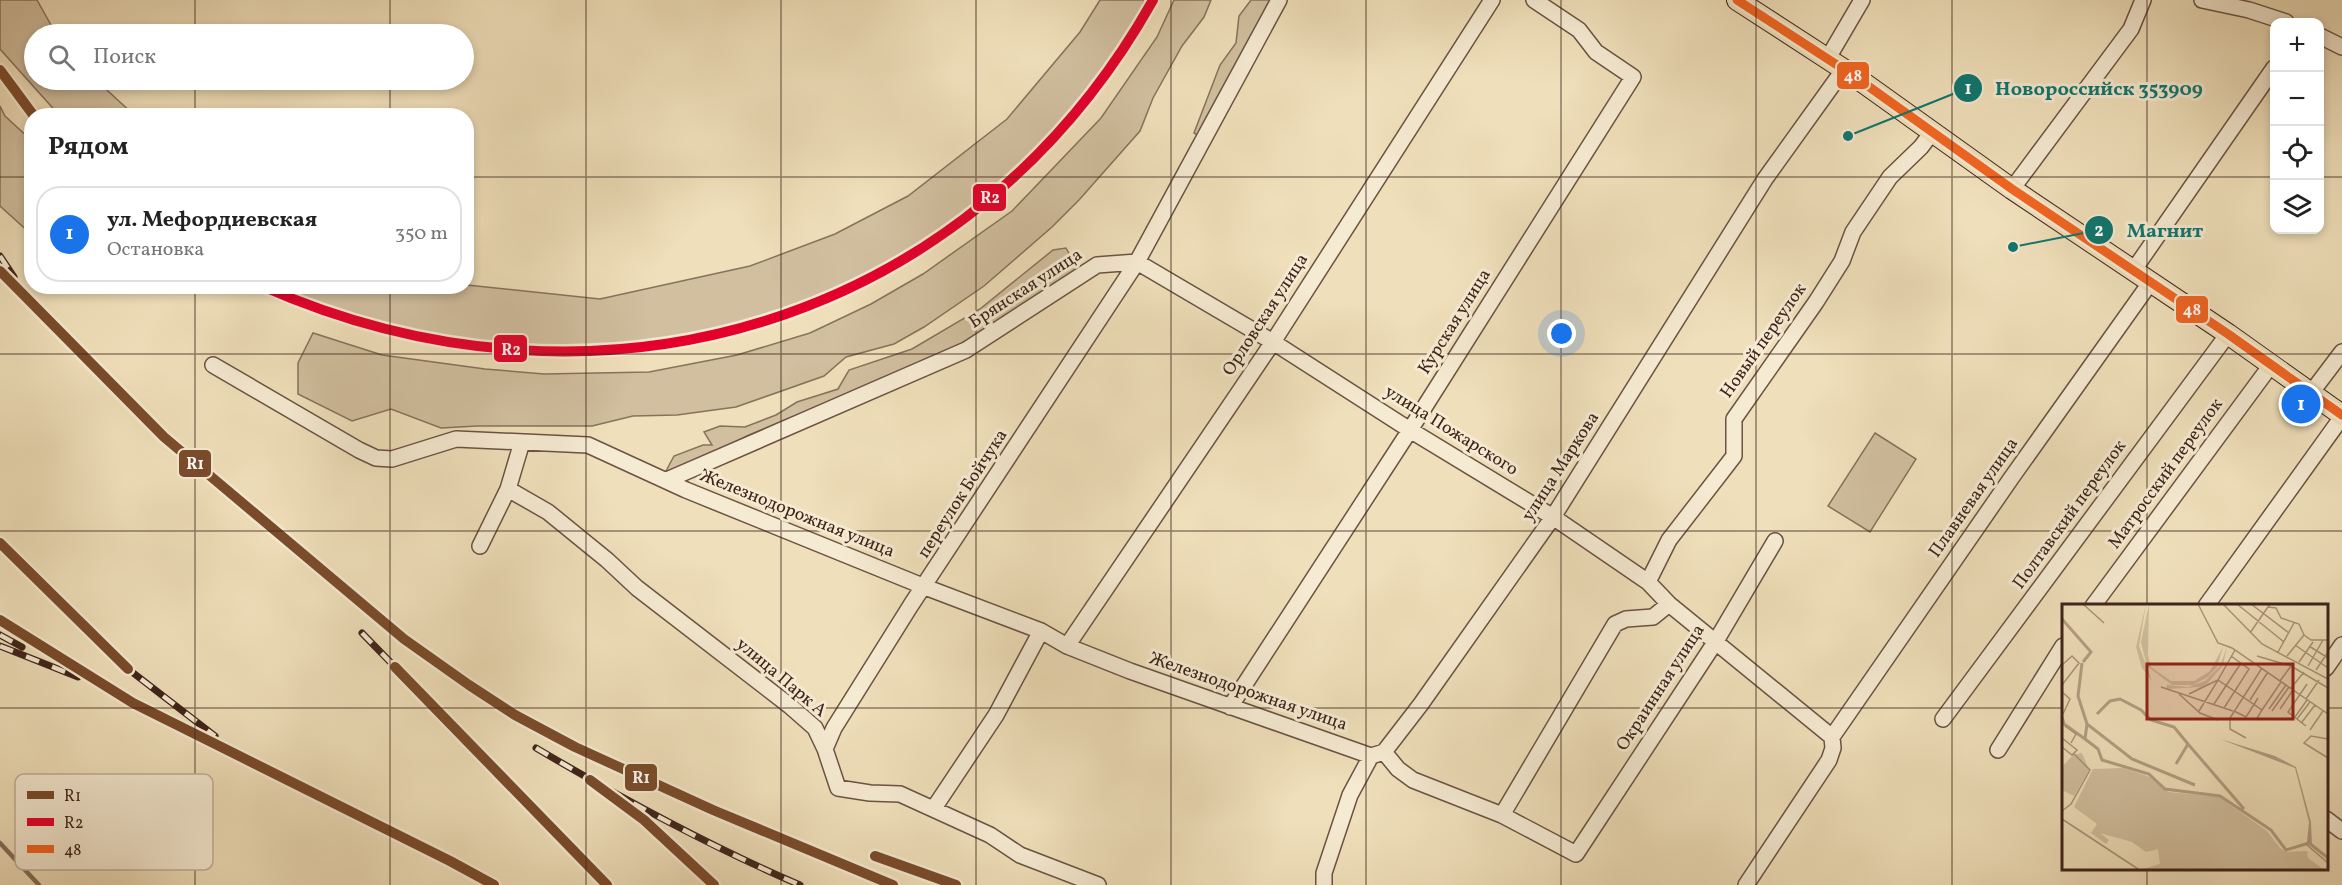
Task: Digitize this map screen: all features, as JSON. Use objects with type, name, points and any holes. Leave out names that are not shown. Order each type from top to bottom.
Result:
[{"type":"main road","points":[[1737,0],[1836,64],[2012,189],[2228,334],[2342,416]]},
{"type":"street","points":[[1137,262],[1279,0]]},
{"type":"street","name":"Орловская улица","points":[[1067,646],[1273,342],[1492,0]]},
{"type":"street","name":"Курская улица","points":[[1230,707],[1410,430],[1633,77],[1596,52],[1579,30],[1534,0]]},
{"type":"street","name":"улица Маркова","points":[[1324,885],[1324,873],[1350,795],[1377,754],[1421,704],[1553,517],[1836,64],[1862,0]]},
{"type":"street","points":[[2012,189],[2131,29],[2143,0]]},
{"type":"street","points":[[2202,0],[2274,18]]},
{"type":"street","points":[[2324,38],[2342,46]]},
{"type":"street","points":[[2133,271],[2271,72]]},
{"type":"street","name":"Новый переулок","points":[[1648,582],[1669,540],[1734,456],[1734,419],[1816,302],[1842,261],[1853,232],[1890,177],[1921,147],[1933,131]]},
{"type":"street","name":"улица Пожарского","points":[[1137,262],[1273,342],[1410,430],[1553,517],[1648,582],[1669,604],[1832,742]]},
{"type":"street","name":"Брянская улица","points":[[667,480],[966,350],[1097,265],[1137,262]]},
{"type":"street","name":"переулок Бойчука","points":[[825,749],[834,728],[911,605],[1137,262]]},
{"type":"street","name":"Плавневая улица","points":[[1746,885],[1829,760],[1832,742],[2012,477],[2150,283]]},
{"type":"street","name":"Полтавский переулок","points":[[1943,719],[2228,334]]},
{"type":"street","points":[[2311,393],[2342,352]]},
{"type":"street","name":"Железнодорожная улица","points":[[213,365],[376,458],[392,459],[456,440],[588,445],[925,587],[1041,631],[1067,646],[1230,707],[1377,754],[1413,780],[1502,815],[1576,854]]},
{"type":"street","name":"Матросский переулок","points":[[2094,604],[2271,365]]},
{"type":"street","points":[[2207,604],[2342,416]]},
{"type":"street","points":[[480,546],[508,489],[522,442]]},
{"type":"street","name":"улица Парк А","points":[[508,489],[548,512],[607,560],[637,588],[790,706],[815,728],[825,749],[838,788],[870,793],[900,794],[990,836],[1020,855],[1098,885]]},
{"type":"street","name":"Окраинная улица","points":[[1576,854],[1716,642],[1775,541]]},
{"type":"street","points":[[1502,815],[1615,624],[1626,619],[1653,617],[1669,604]]},
{"type":"street","points":[[934,808],[996,715],[1041,631]]},
{"type":"street","points":[[2327,665],[2342,645]]},
{"type":"street","points":[[1998,750],[2058,664]]},
{"type":"street","points":[[2327,820],[2342,831]]},
{"type":"shaded area","points":[[0,0],[37,0],[50,24],[24,24],[24,76],[0,49]]},
{"type":"shaded area","points":[[1100,0],[1145,0],[1118,52],[1070,115],[1039,152],[974,214],[903,262],[799,310],[737,330],[650,346],[565,351],[480,349],[390,333],[285,294],[474,294],[474,286],[600,299],[750,266],[835,234],[908,196],[1007,119],[1080,32]]},
{"type":"shaded area","points":[[1174,0],[1211,0],[1204,17],[1182,46],[1153,98],[1140,131],[1079,200],[1052,227],[984,286],[924,327],[894,344],[846,357],[824,376],[736,407],[677,415],[633,416],[592,426],[441,428],[391,409],[352,421],[298,394],[298,363],[313,333],[382,355],[485,369],[544,374],[649,372],[737,355],[810,333],[871,304],[923,274],[1012,211],[1101,118],[1157,37]]},
{"type":"shaded area","points":[[1251,0],[1276,0],[1202,138],[1194,133],[1220,65],[1236,43],[1239,16]]},
{"type":"shaded area","points":[[37,90],[107,90],[126,108],[53,108]]},
{"type":"shaded area","points":[[0,106],[5,116],[24,134],[24,228],[0,206]]},
{"type":"shaded area","points":[[1066,248],[1077,268],[1056,285],[951,350],[747,436],[674,473],[666,471],[674,456],[703,445],[712,445],[704,432],[720,426],[745,427],[776,415],[797,402],[838,389],[849,370],[912,349],[980,309],[1053,250]]},
{"type":"shaded area","points":[[1875,433],[1916,459],[1870,532],[1828,506]]},
{"type":"waterway","points":[[0,843],[15,859]]},
{"type":"waterway","points":[[25,870],[39,885]]},
{"type":"railway","points":[[285,294],[390,330],[518,350],[644,347],[766,321],[880,273],[984,203],[1076,112],[1153,0]]},
{"type":"railway","points":[[0,70],[28,108]]},
{"type":"railway","points":[[0,256],[14,277]]},
{"type":"railway","points":[[0,271],[164,437],[404,639],[469,685],[515,715],[575,747],[713,810],[893,885]]},
{"type":"railway","points":[[0,543],[119,662],[215,736]]},
{"type":"railway","points":[[0,620],[133,703],[494,885]]},
{"type":"railway","points":[[362,633],[607,885]]},
{"type":"railway","points":[[0,635],[22,647]]},
{"type":"railway","points":[[0,646],[78,677]]},
{"type":"railway","points":[[536,748],[666,821],[800,885]]},
{"type":"railway","points":[[622,804],[644,820],[714,885]]},
{"type":"railway","points":[[875,856],[956,885]]},
{"type":"transit line","name":"R2","points":[[285,294],[390,330],[518,350],[644,347],[766,321],[880,273],[984,203],[1076,112],[1153,0]]},
{"type":"transit line","name":"48","points":[[1737,0],[1854,76],[2012,189],[2228,334],[2342,415]]},
{"type":"transit line","name":"R1","points":[[0,70],[28,108]]},
{"type":"transit line","name":"R1","points":[[0,271],[164,437],[404,639],[469,685],[515,715],[575,747],[713,810],[893,885]]},
{"type":"transit line","name":"R1","points":[[0,543],[128,669]]},
{"type":"transit line","name":"R1","points":[[0,620],[133,703],[494,885]]},
{"type":"transit line","name":"R1","points":[[395,667],[607,885]]},
{"type":"transit line","name":"R1","points":[[590,780],[644,820],[714,885]]},
{"type":"transit line","name":"R1","points":[[875,856],[956,885]]},
{"type":"place","name":"Новороссийск 353909","points":[[1848,136]]},
{"type":"place","name":"Магнит","points":[[2013,247]]},
{"type":"place","name":"ул. Мефордиевская","points":[[2301,404]]}]
